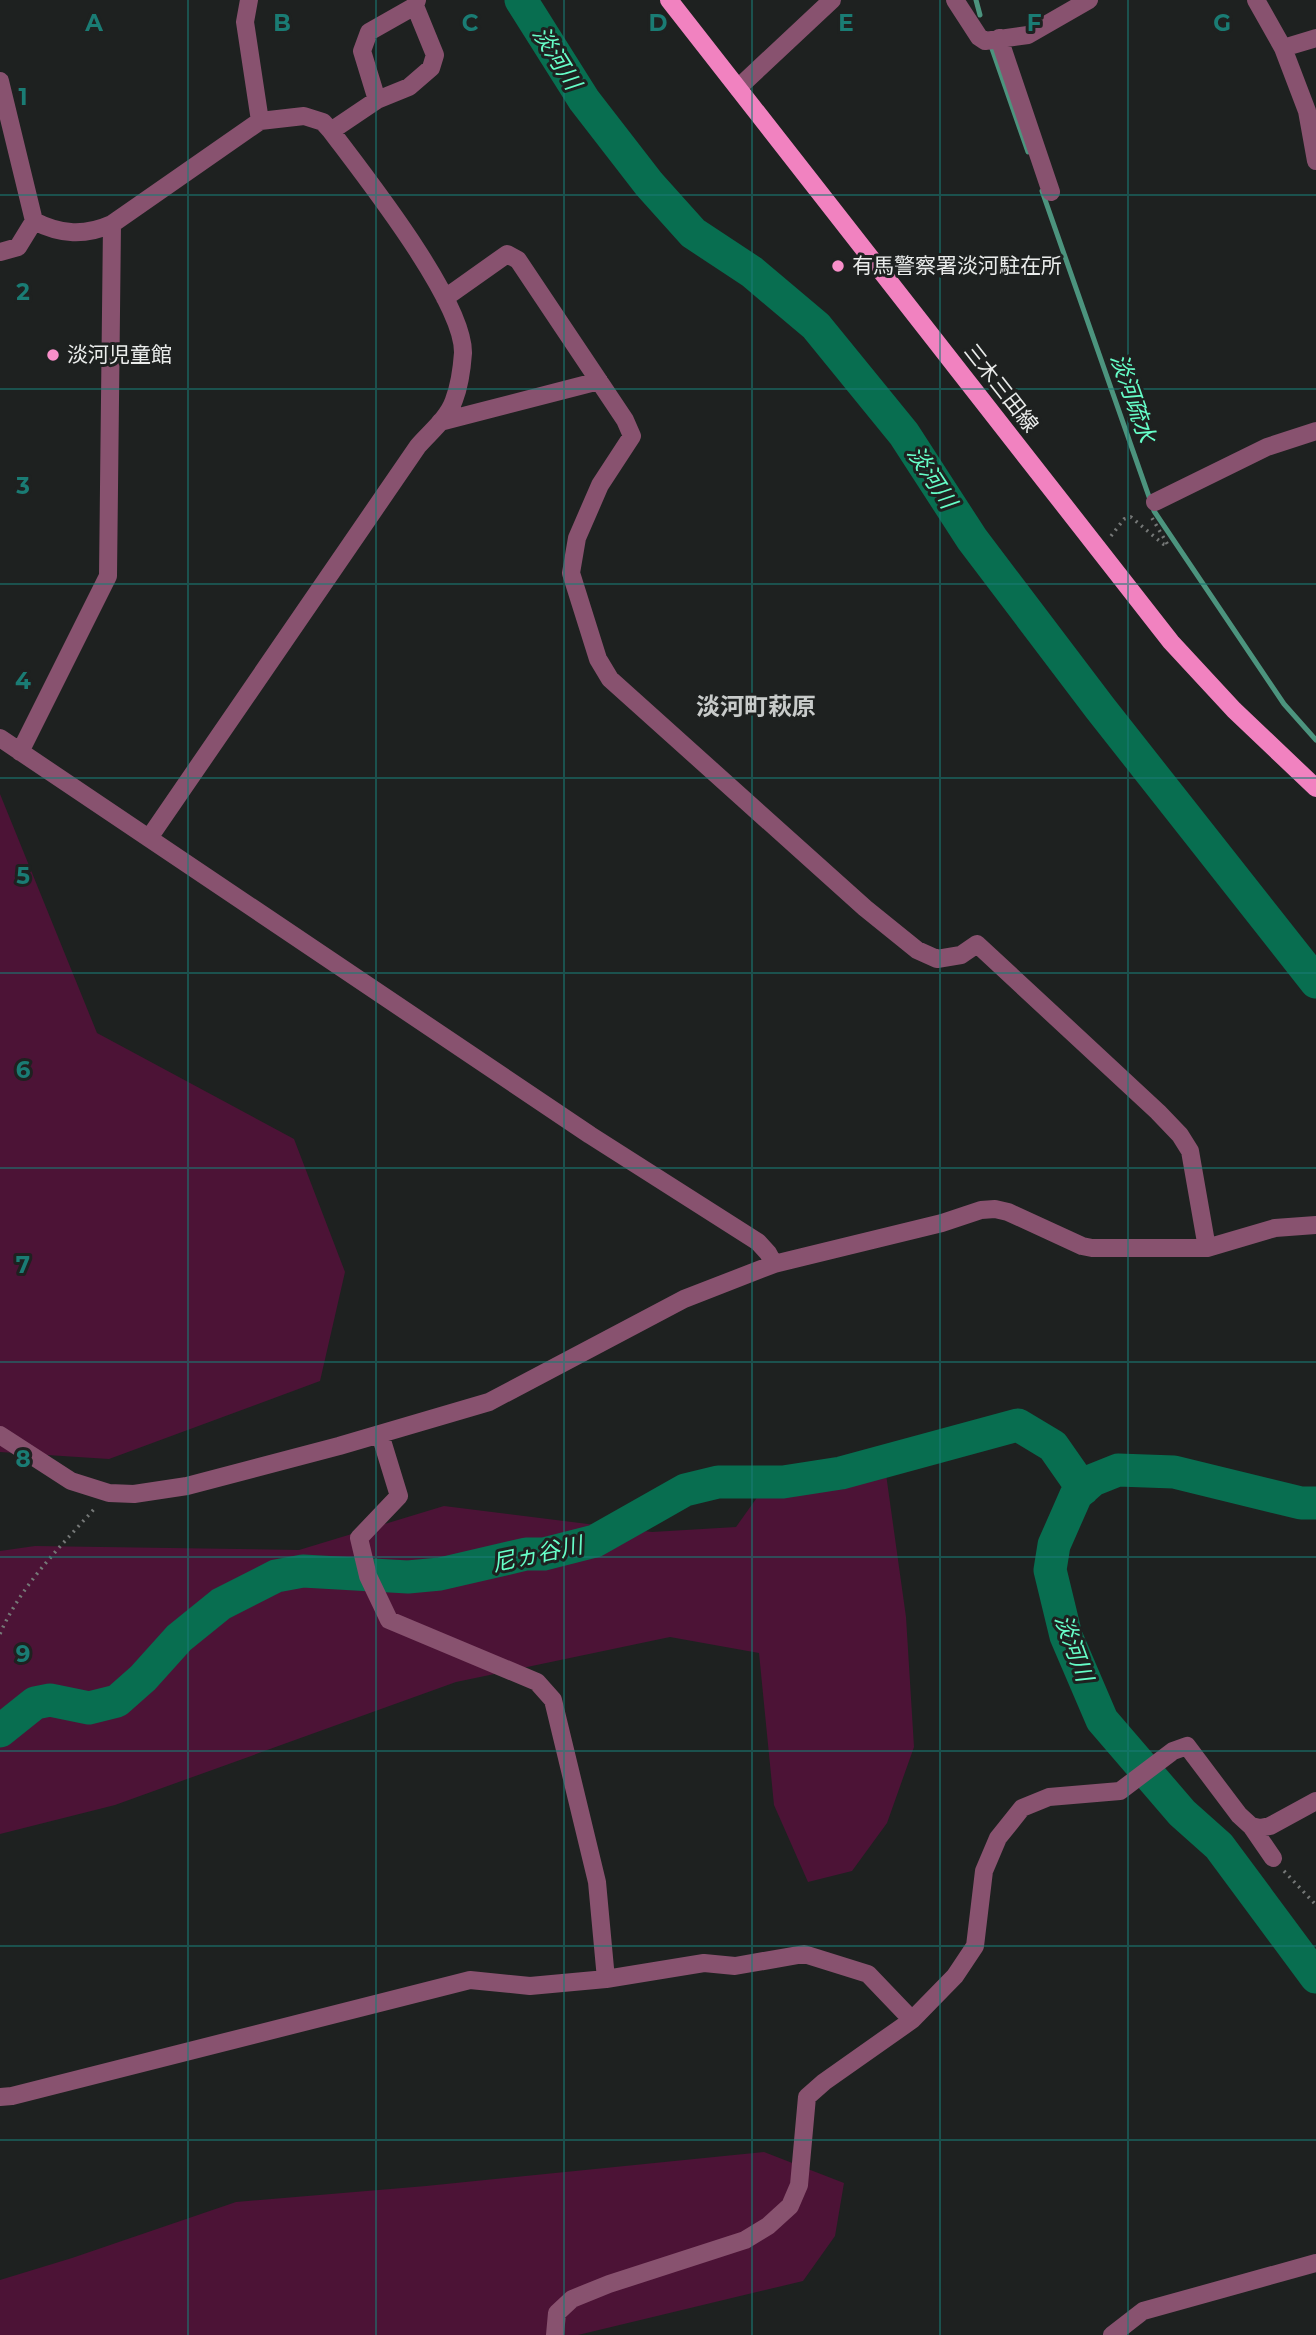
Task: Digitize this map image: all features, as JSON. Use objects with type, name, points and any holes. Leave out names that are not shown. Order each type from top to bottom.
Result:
[{"type":"main road","name":"三木三田線","points":[[669,0],[1196,672],[1316,788]]},
{"type":"street","points":[[249,0],[245,22],[260,121]]},
{"type":"street","points":[[738,88],[832,0]]},
{"type":"street","points":[[955,0],[976,34],[992,39],[1028,35],[1088,0]]},
{"type":"street","points":[[1256,0],[1283,48],[1307,111],[1316,161]]},
{"type":"street","points":[[331,131],[377,100],[410,87],[431,68],[435,55],[416,3],[369,32],[362,51],[377,100]]},
{"type":"street","points":[[1283,48],[1316,38]]},
{"type":"street","points":[[992,39],[1051,192]]},
{"type":"street","points":[[0,81],[34,221],[18,247],[0,252]]},
{"type":"street","points":[[34,221],[69,233],[95,232],[112,224],[260,121],[304,116],[323,122],[331,131],[428,267],[454,313],[463,351],[454,401],[440,422],[418,446],[149,838]]},
{"type":"street","points":[[20,752],[108,576],[112,224]]},
{"type":"street","points":[[445,298],[507,254],[518,260],[625,420],[632,436],[600,485],[576,538],[571,573],[598,659],[610,679],[865,908],[917,950],[937,959],[961,955],[977,944],[1158,1112],[1180,1135],[1190,1151],[1207,1248]]},
{"type":"street","points":[[440,422],[599,381]]},
{"type":"street","points":[[1153,510],[1266,447],[1316,431]]},
{"type":"street","points":[[0,738],[613,1150],[758,1242],[774,1264]]},
{"type":"street","points":[[0,1434],[71,1481],[109,1493],[134,1494],[187,1486],[489,1402],[684,1299],[774,1264],[942,1223],[987,1209],[1007,1212],[1092,1248],[1207,1248],[1282,1226],[1316,1225]]},
{"type":"street","points":[[380,1434],[399,1496],[359,1538],[368,1576],[389,1620],[537,1682],[553,1700],[597,1882],[606,1979]]},
{"type":"street","points":[[555,2335],[557,2312],[572,2299],[609,2284],[745,2240],[768,2226],[790,2206],[799,2185],[807,2097],[912,2020],[955,1976],[975,1947],[984,1871],[998,1838],[1022,1808],[1049,1797],[1120,1791],[1173,1751],[1187,1746],[1273,1858]]},
{"type":"street","points":[[1256,1834],[1260,1828],[1270,1826],[1316,1801]]},
{"type":"street","points":[[0,2097],[470,1980],[530,1986],[606,1979],[704,1962],[735,1966],[804,1954],[868,1974],[912,2020]]},
{"type":"street","points":[[1112,2335],[1143,2311],[1316,2263]]},
{"type":"path","points":[[1098,549],[1124,519],[1129,517],[1163,544],[1168,545],[1153,510]]},
{"type":"path","points":[[0,1634],[9,1613],[44,1566],[109,1493]]},
{"type":"path","points":[[1273,1858],[1316,1905]]},
{"type":"shaded area","points":[[0,794],[97,1033],[294,1139],[345,1272],[320,1381],[109,1459],[0,1452]]},
{"type":"shaded area","points":[[776,1471],[886,1474],[906,1617],[914,1747],[887,1823],[852,1871],[808,1882],[774,1805],[759,1653],[670,1637],[456,1682],[115,1805],[0,1834],[0,1551],[35,1546],[299,1550],[444,1506],[652,1532],[736,1527]]},
{"type":"shaded area","points":[[764,2152],[844,2183],[835,2236],[803,2281],[578,2335],[0,2335],[0,2280],[236,2202]]},
{"type":"waterway","name":"淡河川","points":[[521,0],[584,100],[649,184],[693,233],[752,272],[816,326],[904,434],[972,539],[1100,708],[1316,982]]},
{"type":"waterway","name":"淡河疏水","points":[[976,0],[980,15]]},
{"type":"waterway","name":"淡河疏水","points":[[990,43],[1028,152]]},
{"type":"waterway","name":"淡河疏水","points":[[1042,191],[1154,511],[1284,704],[1316,740]]},
{"type":"waterway","name":"尼ヵ谷川","points":[[0,1731],[35,1703],[50,1700],[89,1708],[117,1701],[143,1678],[179,1638],[221,1604],[276,1576],[303,1571],[408,1577],[440,1574],[526,1554],[544,1554],[595,1541],[685,1490],[718,1482],[783,1482],[841,1473],[1018,1425],[1053,1446],[1083,1489]]},
{"type":"waterway","name":"淡河川","points":[[1316,1503],[1301,1503],[1174,1472],[1118,1470],[1093,1480],[1076,1495],[1054,1545],[1050,1570],[1066,1636],[1102,1720],[1182,1813],[1219,1846],[1316,1977]]},
{"type":"place","name":"有馬警察署淡河駐在所","points":[[838,266]]},
{"type":"place","name":"淡河児童館","points":[[53,355]]},
{"type":"district","name":"淡河町萩原","points":[[756,707]]}]
